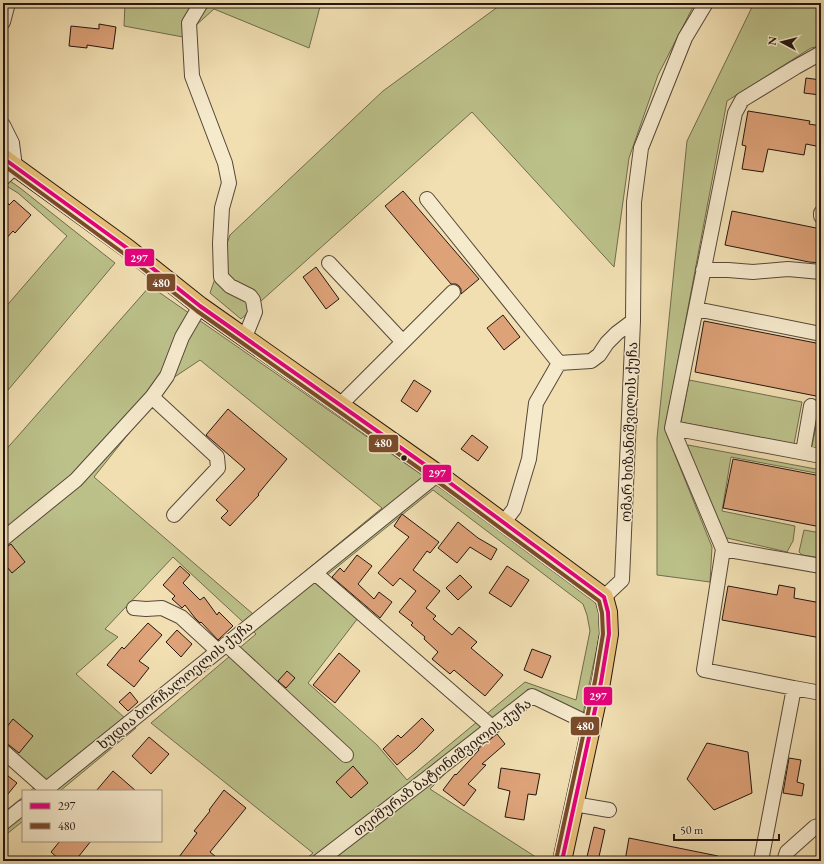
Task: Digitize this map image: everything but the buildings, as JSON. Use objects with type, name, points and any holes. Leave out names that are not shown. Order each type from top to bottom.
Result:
[{"type":"main road","points":[[7,168],[127,248],[200,306],[438,474],[604,597],[608,612],[609,634],[601,682],[562,861]]},
{"type":"street","points":[[3,22],[8,3]]},
{"type":"street","points":[[201,3],[189,23],[192,76],[224,163],[229,184],[222,208],[220,242],[221,277],[230,286],[250,296],[253,300],[255,312],[245,337]]},
{"type":"street","name":"ომარ ხიზანიშვილის ქუჩა","points":[[604,597],[622,580],[633,321],[634,202],[641,148],[685,38],[706,3]]},
{"type":"street","points":[[821,53],[742,100],[735,113],[672,428],[723,550],[704,670],[821,693]]},
{"type":"street","points":[[3,125],[12,143],[7,168]]},
{"type":"street","points":[[427,199],[559,363]]},
{"type":"street","points":[[329,263],[403,342]]},
{"type":"street","points":[[703,270],[753,272],[788,270],[821,272]]},
{"type":"street","points":[[340,405],[453,292]]},
{"type":"street","points":[[3,539],[76,480],[152,397],[167,376],[182,337],[200,306]]},
{"type":"street","points":[[696,309],[821,334]]},
{"type":"street","points":[[559,363],[591,361],[599,355],[617,332],[633,321]]},
{"type":"street","points":[[504,522],[514,509],[529,459],[536,403],[559,363]]},
{"type":"street","points":[[152,397],[217,457],[218,468],[174,515]]},
{"type":"street","points":[[803,452],[811,406]]},
{"type":"street","points":[[672,428],[821,456]]},
{"type":"street","name":"ხუდია ბორჩალოელის ქუჩა","points":[[45,790],[438,474]]},
{"type":"street","points":[[723,550],[821,566]]},
{"type":"street","points":[[315,573],[492,727]]},
{"type":"street","points":[[134,608],[162,608],[181,617],[222,647],[346,755]]},
{"type":"street","points":[[760,861],[794,688]]},
{"type":"street","name":"თეიმურაზ ბატონიშვილის ქუჩა","points":[[319,861],[532,696],[592,725]]},
{"type":"street","points":[[3,751],[45,790]]},
{"type":"street","points":[[574,804],[609,810]]},
{"type":"street","points":[[3,823],[22,809]]},
{"type":"street","points":[[784,861],[788,852],[815,827],[821,825]]},
{"type":"green space","points":[[125,3],[321,3],[309,48],[214,9],[183,37],[124,26]]},
{"type":"green space","points":[[503,3],[695,3],[658,75],[629,158],[614,267],[472,112],[241,319],[210,293],[230,235],[383,91]]},
{"type":"green space","points":[[754,3],[821,3],[821,46],[811,48],[727,101],[665,430],[712,547],[710,582],[657,575],[657,438],[687,141]]},
{"type":"green space","points":[[3,176],[115,263],[3,396],[3,310],[67,236],[18,193],[3,184]]},
{"type":"green space","points":[[150,286],[514,539],[599,601],[602,623],[583,714],[528,689],[430,789],[542,861],[303,861],[313,853],[151,723],[256,634],[173,557],[105,629],[118,637],[76,674],[136,728],[61,790],[31,790],[43,781],[3,744],[3,453]],"holes":[[[200,360],[382,508],[253,614],[94,477],[173,378]],[[433,490],[583,604],[590,631],[576,700],[525,682],[407,780],[377,745],[308,683],[358,618],[316,584]]]},
{"type":"green space","points":[[689,380],[802,402],[794,444],[681,422]]},
{"type":"green space","points":[[821,407],[821,452],[811,450]]},
{"type":"green space","points":[[688,445],[821,470],[821,474],[731,457],[722,511],[795,526],[793,541],[787,552],[727,538],[719,530],[685,452]]},
{"type":"green space","points":[[804,530],[821,533],[821,558],[802,555],[799,552]]},
{"type":"green space","points":[[22,798],[22,822],[3,837],[3,813]]},
{"type":"transit line","name":"297","points":[[3,158],[127,248],[200,306],[438,474],[604,597],[608,612],[609,634],[601,682],[562,861]]},
{"type":"transit line","name":"480","points":[[3,165],[123,253],[197,311],[434,479],[599,601],[602,613],[603,634],[595,681],[556,860]]}]
